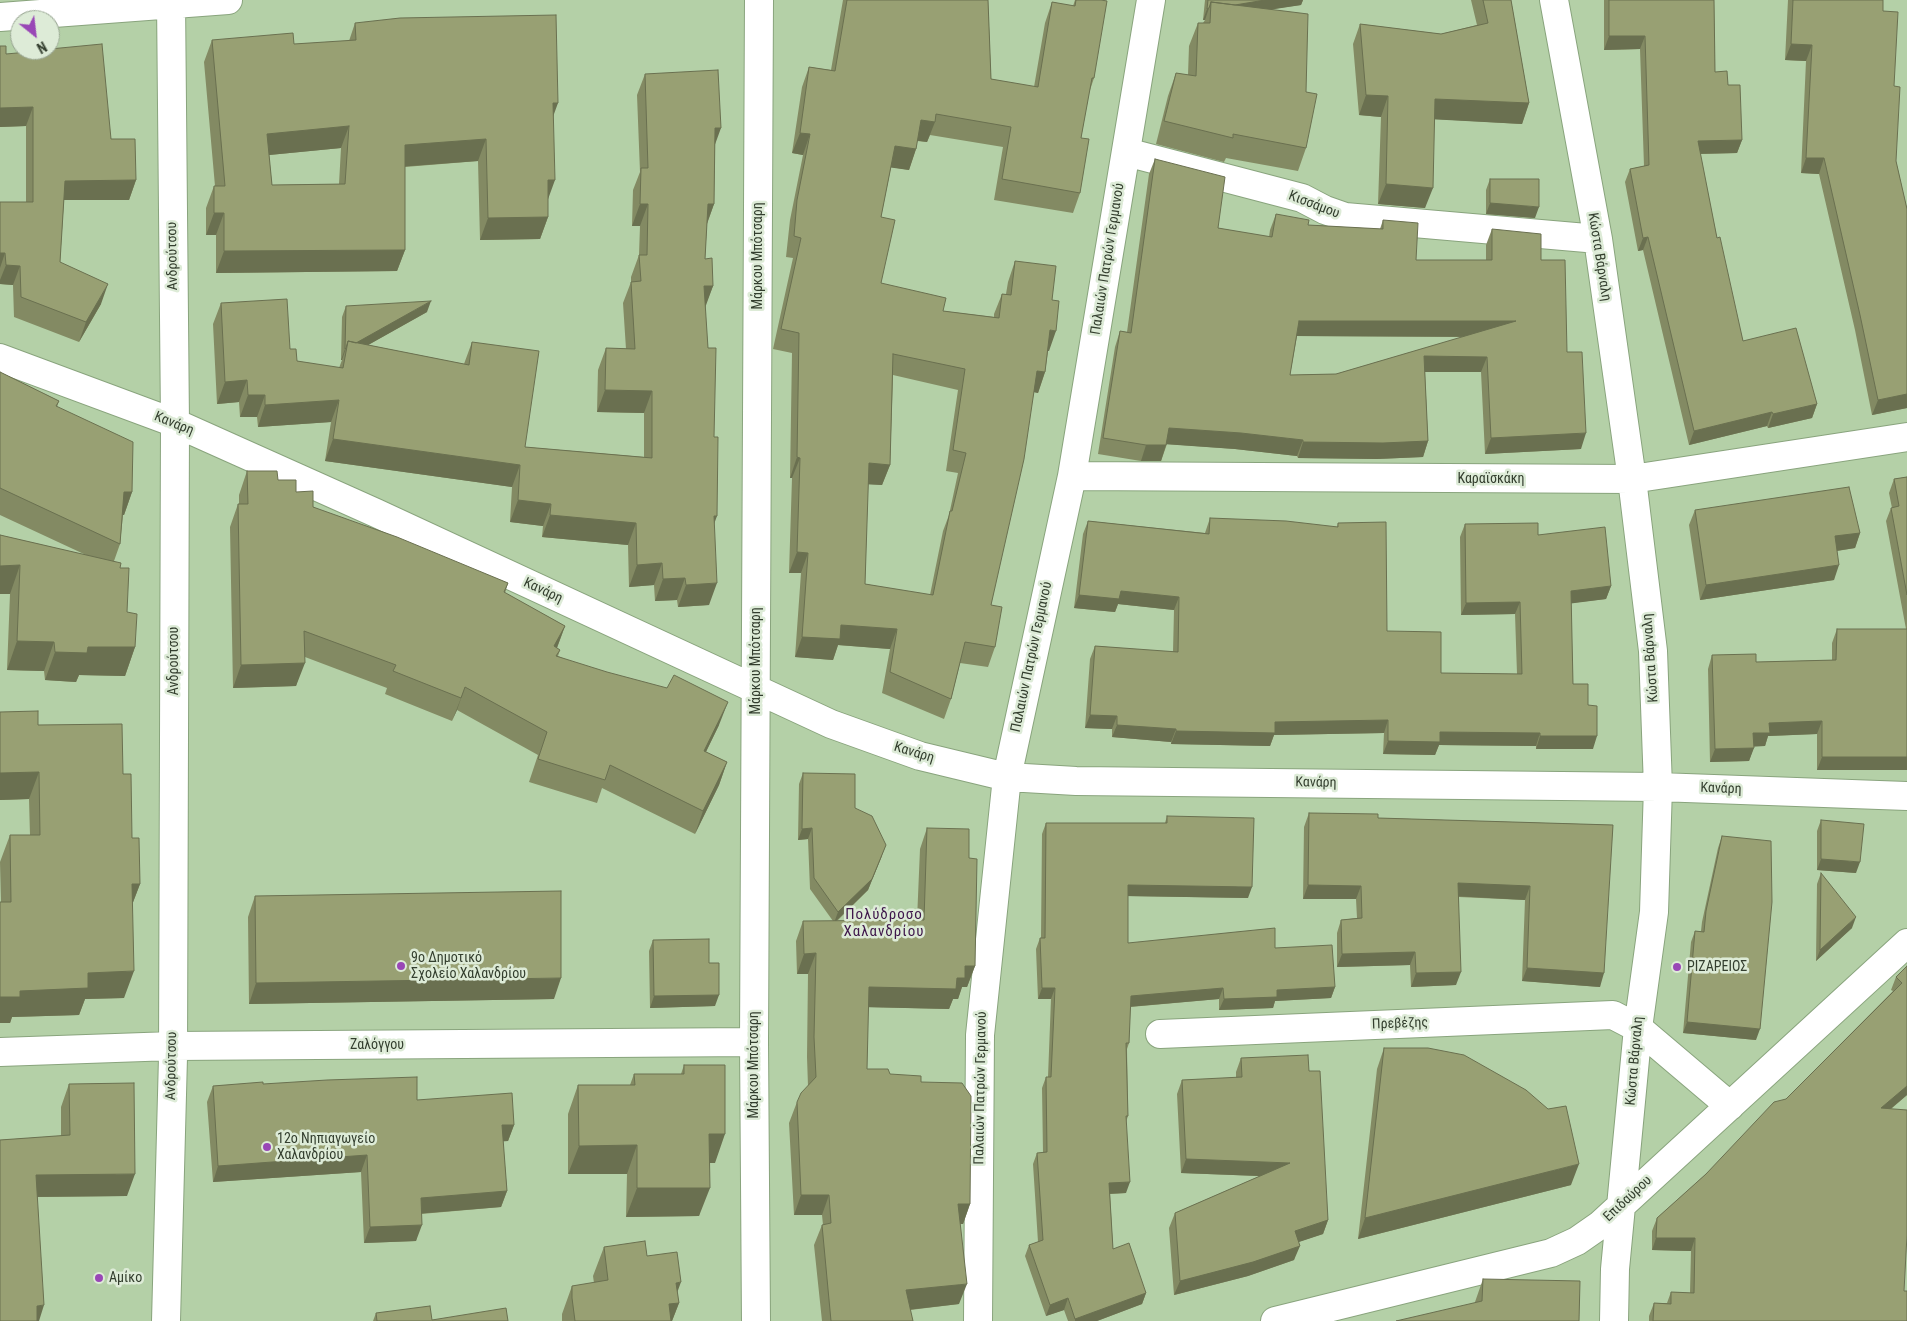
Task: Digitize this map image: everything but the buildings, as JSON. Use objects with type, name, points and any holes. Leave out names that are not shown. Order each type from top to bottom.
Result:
[{"type":"street","points":[[0,17],[171,2],[228,0]]},
{"type":"street","name":"Μάρκου Μπότσαρη","points":[[756,1321],[754,1042],[758,0]]},
{"type":"street","name":"Παλαιών Πατρών Γερμανού","points":[[978,1321],[980,1035],[1007,777],[1072,476],[1151,0]]},
{"type":"street","name":"Κώστα Βάρναλη","points":[[1554,0],[1598,238],[1632,480],[1653,651],[1658,786],[1654,912],[1638,1028],[1615,1269],[1614,1321]]},
{"type":"street","name":"Ανδρούτσου","points":[[166,1321],[173,1046],[175,423],[171,2]]},
{"type":"street","name":"Κισσάμου","points":[[1126,152],[1302,198],[1325,210],[1345,217],[1598,238]]},
{"type":"street","name":"Κανάρη","points":[[0,358],[175,423],[376,513],[756,691],[831,724],[920,756],[1007,777],[1076,781],[1658,786],[1907,796]]},
{"type":"street","name":"Καραϊσκάκη","points":[[1072,476],[1632,480],[1907,437]]},
{"type":"street","name":"Επιδαύρου","points":[[1275,1321],[1551,1253],[1577,1241],[1600,1225],[1907,943]]},
{"type":"street","name":"Πρεβέζης","points":[[1160,1034],[1613,1015],[1638,1028],[1730,1106]]},
{"type":"street","name":"Ζαλόγγου","points":[[0,1052],[173,1046],[754,1042]]},
{"type":"street","points":[[1551,1253],[1574,1250],[1597,1255],[1615,1269]]},
{"type":"place","name":"9ο Δημοτικό Σχολείο Χαλανδρίου","points":[[401,966]]},
{"type":"place","name":"ΡΙΖΑΡΕΙΟΣ","points":[[1677,967]]},
{"type":"place","name":"12ο Νηπιαγωγείο Χαλανδρίου","points":[[267,1147]]},
{"type":"place","name":"Αμίκο","points":[[99,1278]]},
{"type":"district","name":"Πολύδροσο Χαλανδρίου","points":[[884,924]]}]
